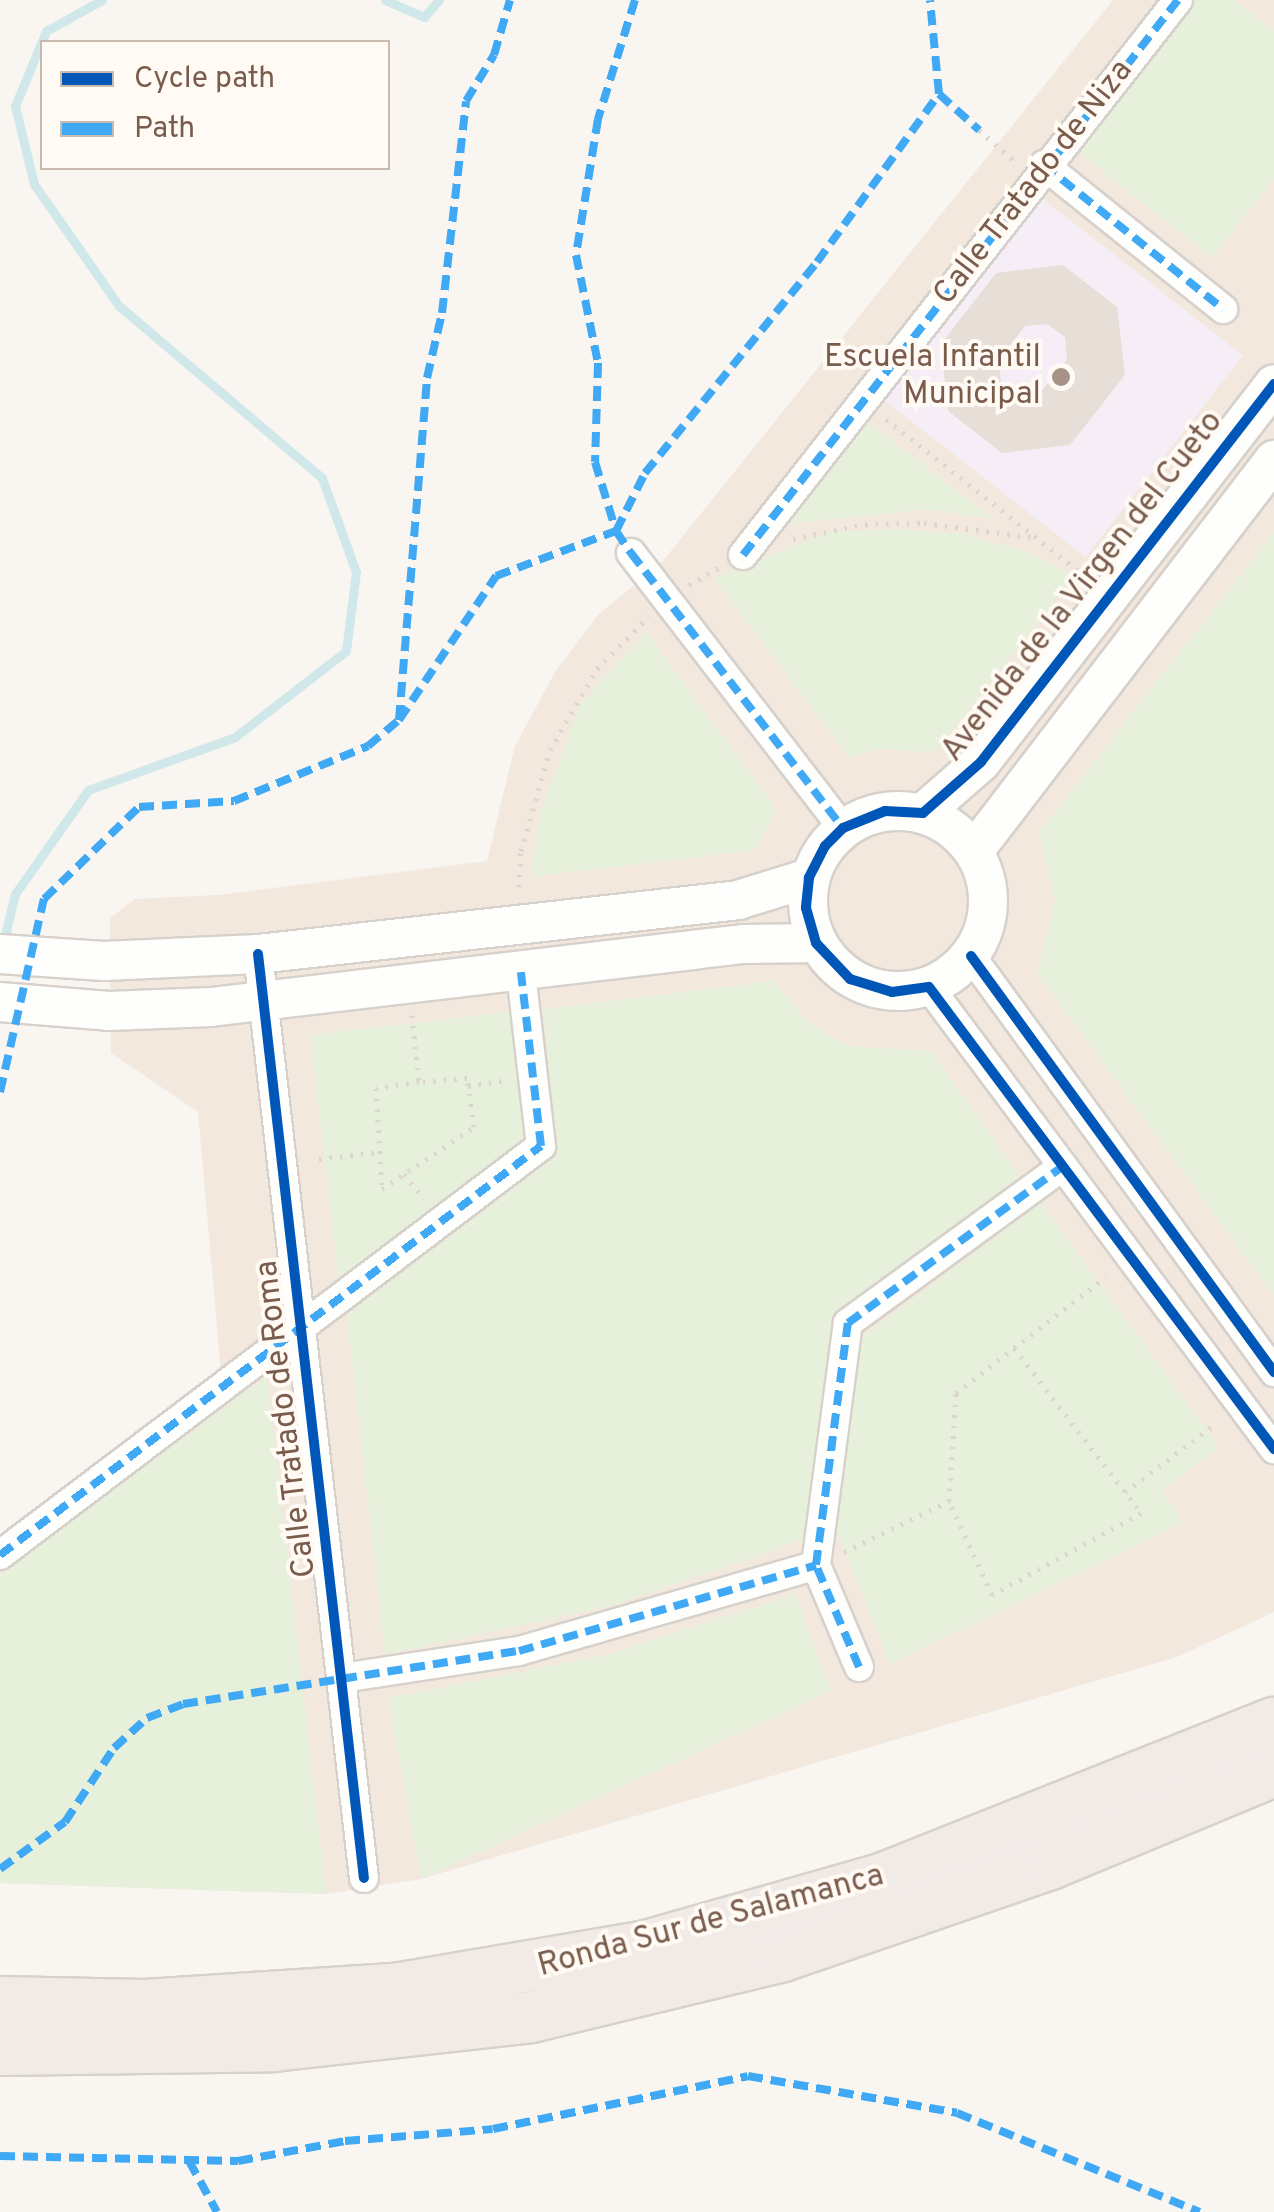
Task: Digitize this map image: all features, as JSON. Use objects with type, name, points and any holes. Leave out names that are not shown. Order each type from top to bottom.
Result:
[{"type":"highway","points":[[1137,1780],[1274,1709]]},
{"type":"highway","name":"Ronda Sur de Salamanca","points":[[0,2002],[277,1999],[520,1972],[680,1937],[867,1884],[1137,1780],[1274,1722]]},
{"type":"highway","name":"Ronda Sur de Salamanca","points":[[0,2050],[274,2046],[531,2017],[783,1956],[1050,1864],[1274,1771]]},
{"type":"highway","points":[[1050,1864],[1173,1837],[1274,1799]]},
{"type":"main road","name":"Avenida de la Virgen del Cueto","points":[[923,813],[981,762],[1274,384]]},
{"type":"main road","points":[[974,851],[1274,460]]},
{"type":"main road","points":[[885,811],[923,813],[951,827],[974,851],[988,885],[986,928],[971,956],[929,988],[892,992],[850,979],[816,942],[806,908],[809,878],[825,846],[842,828],[885,811]]},
{"type":"main road","points":[[0,954],[104,961],[258,954],[738,900],[809,878]]},
{"type":"main road","points":[[0,1002],[108,1010],[264,1002],[743,944],[816,942]]},
{"type":"street","name":"Calle Tratado de Niza","points":[[743,555],[1178,0]]},
{"type":"street","points":[[1040,172],[1223,309]]},
{"type":"street","points":[[631,553],[842,828]]},
{"type":"street","name":"Calle Tratado de Roma","points":[[258,954],[364,1878]]},
{"type":"street","points":[[971,956],[1274,1372]]},
{"type":"street","points":[[0,1555],[541,1146],[520,972]]},
{"type":"street","points":[[929,988],[1274,1449]]},
{"type":"street","points":[[859,1667],[816,1566],[848,1323],[1063,1166]]},
{"type":"street","points":[[342,1678],[520,1651],[816,1566]]},
{"type":"path","points":[[979,130],[1040,172]]},
{"type":"path","points":[[865,402],[1111,597]]},
{"type":"path","points":[[412,1015],[418,1082]]},
{"type":"path","points":[[468,1086],[533,1076]]},
{"type":"path","points":[[467,1078],[468,1086],[474,1127],[382,1190],[376,1088],[467,1078]]},
{"type":"path","points":[[319,1159],[377,1152]]},
{"type":"path","points":[[1014,1348],[1140,1513],[992,1595],[949,1501],[956,1393],[1014,1348],[1106,1277]]},
{"type":"path","points":[[1125,1492],[1214,1425]]},
{"type":"path","points":[[816,1566],[949,1501]]},
{"type":"shaded area","points":[[1113,0],[1274,0],[1274,1612],[1177,1657],[421,1879],[326,1894],[0,1883],[0,1540],[221,1372],[198,1112],[111,1053],[110,918],[135,899],[219,895],[487,861],[515,746],[555,672],[598,615],[662,562]]},
{"type":"shaded area","name":"Escuela Infantil Municipal","points":[[1039,196],[1243,355],[1085,557],[881,398]]},
{"type":"green space","points":[[1195,0],[1235,0],[1274,32],[1274,179],[1212,258],[1076,150]]},
{"type":"green space","points":[[866,421],[994,519],[927,509],[782,525]]},
{"type":"green space","points":[[897,529],[963,534],[1025,551],[1074,576],[935,753],[880,749],[849,757],[714,578],[829,532]]},
{"type":"green space","points":[[1274,532],[1274,1296],[1037,973],[1055,902],[1039,832]]},
{"type":"green space","points":[[646,632],[777,810],[755,850],[531,877],[540,813],[581,703]]},
{"type":"green space","points":[[774,981],[811,1025],[849,1046],[931,1051],[1025,1183],[839,1321],[805,1539],[614,1605],[385,1655],[347,1315],[558,1155],[543,1009]]},
{"type":"green space","points":[[515,1011],[530,1141],[339,1283],[310,1035]]},
{"type":"green space","points":[[1041,1203],[1219,1447],[1162,1491],[1183,1523],[890,1664],[834,1524],[862,1337]]},
{"type":"green space","points":[[267,1376],[326,1894],[0,1883],[0,1575]]},
{"type":"green space","points":[[795,1594],[831,1691],[421,1879],[388,1698],[606,1655]]},
{"type":"building","points":[[1063,265],[1117,307],[1125,375],[1070,445],[1002,453],[948,411],[941,344],[996,273]],"holes":[[[1047,324],[1065,337],[1067,359],[1041,392],[1019,395],[1001,382],[999,360],[1025,326]]]},
{"type":"waterway","points":[[42,40],[46,31],[102,0]]},
{"type":"waterway","points":[[385,0],[424,17],[439,0]]},
{"type":"waterway","points":[[2,947],[15,894],[88,790],[235,737],[346,651],[356,572],[322,478],[119,306],[34,184],[15,106],[40,46]]},
{"type":"marked path","points":[[399,720],[427,378],[442,313],[466,101],[494,55],[510,0]]},
{"type":"marked path","points":[[635,0],[598,119],[576,255],[598,363],[595,462],[616,531],[843,828]]},
{"type":"marked path","points":[[0,1092],[44,899],[139,807],[234,801],[368,746],[399,720],[496,576],[616,531],[645,473],[817,262],[939,94],[930,0]]},
{"type":"marked path","points":[[743,555],[1178,0]]},
{"type":"marked path","points":[[939,94],[979,130]]},
{"type":"marked path","points":[[1044,165],[1223,309]]},
{"type":"marked path","points":[[0,1555],[541,1146],[521,972]]},
{"type":"marked path","points":[[859,1667],[816,1565],[848,1323],[1063,1166]]},
{"type":"marked path","points":[[0,1869],[65,1822],[114,1748],[147,1718],[183,1704],[519,1651],[816,1565]]},
{"type":"marked path","points":[[0,2156],[238,2161],[345,2141],[493,2129],[748,2076],[957,2113],[1200,2212]]},
{"type":"marked path","points":[[189,2161],[217,2212]]},
{"type":"cycle path","points":[[1274,384],[981,762],[923,813],[885,811],[843,828],[825,846],[809,878],[806,908],[816,943],[850,979],[892,992],[929,987],[1274,1449]]},
{"type":"cycle path","points":[[258,954],[364,1878]]},
{"type":"cycle path","points":[[971,956],[1274,1372]]},
{"type":"place","name":"Escuela Infantil Municipal","points":[[1061,377]]}]
